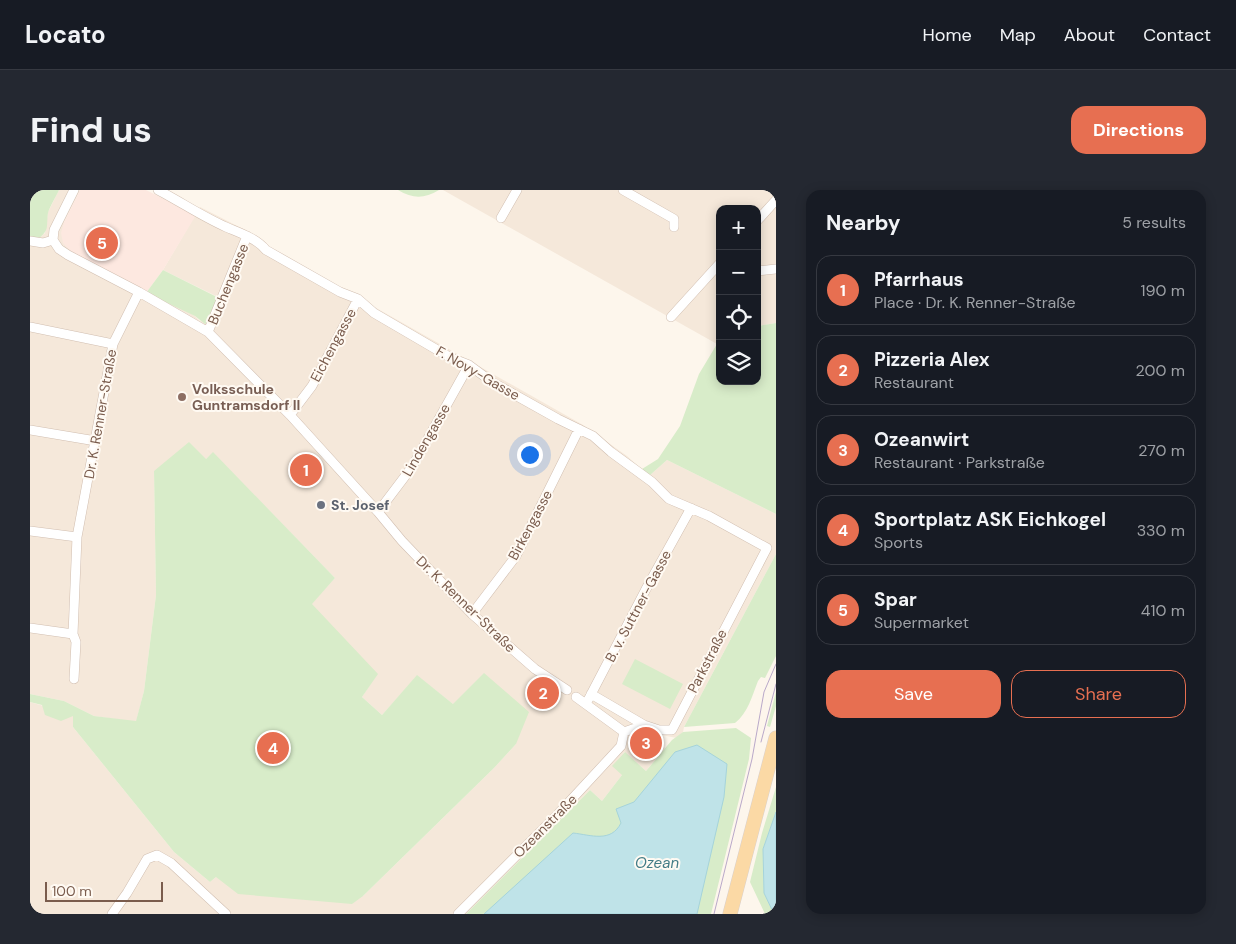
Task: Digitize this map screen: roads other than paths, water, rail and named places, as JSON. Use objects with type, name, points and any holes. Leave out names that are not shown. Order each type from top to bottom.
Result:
[{"type":"main road","points":[[730,914],[776,738]]},
{"type":"street","points":[[74,190],[54,230],[53,240],[59,249],[68,255],[139,292]]},
{"type":"street","name":"F. Novy-Gasse","points":[[158,190],[226,227],[247,236],[262,245],[266,250],[332,288],[358,299],[374,314],[451,358],[469,364],[492,382],[601,442],[611,452],[652,482],[669,499],[709,516],[767,548]]},
{"type":"street","points":[[501,218],[517,190]]},
{"type":"street","points":[[623,190],[674,219],[674,226]]},
{"type":"street","points":[[761,217],[776,200]]},
{"type":"street","name":"Buchengasse","points":[[208,332],[247,236]]},
{"type":"street","points":[[30,241],[43,243],[53,240]]},
{"type":"street","points":[[761,271],[776,269]]},
{"type":"street","points":[[671,317],[715,273]]},
{"type":"street","name":"Dr. K. Renner-Straße","points":[[74,679],[76,642],[73,634],[77,537],[113,344],[139,292],[208,332],[290,415],[402,541],[472,614],[535,669],[567,690]]},
{"type":"street","name":"Eichengasse","points":[[290,415],[312,386],[358,299]]},
{"type":"street","points":[[30,327],[113,344]]},
{"type":"street","name":"Lindengasse","points":[[378,512],[412,467],[469,364]]},
{"type":"street","name":"Birkengasse","points":[[472,614],[516,556],[579,429]]},
{"type":"street","points":[[30,430],[96,441]]},
{"type":"street","name":"B. v. Suttner-Gasse","points":[[586,704],[690,508]]},
{"type":"street","points":[[30,531],[77,537]]},
{"type":"street","name":"Parkstraße","points":[[644,725],[659,730],[672,730],[767,548]]},
{"type":"street","points":[[30,628],[73,634]]},
{"type":"street","points":[[591,694],[644,725]]},
{"type":"street","points":[[576,697],[624,732],[644,725]]},
{"type":"street","name":"Ozeanstraße","points":[[458,914],[558,814],[621,746],[624,732]]},
{"type":"street","points":[[112,914],[147,859],[157,855],[170,863],[226,914]]},
{"type":"water","name":"Ozean","points":[[697,745],[727,764],[724,797],[697,914],[484,914],[573,833],[600,836],[612,833],[621,823],[616,809],[634,802],[675,752]]},
{"type":"water","points":[[776,812],[776,914],[774,914],[764,893],[763,849]]},
{"type":"tram line","points":[[714,914],[752,759],[764,692],[776,664]]},
{"type":"tram line","points":[[761,742],[776,684]]},
{"type":"place","name":"Spar","points":[[102,243]]},
{"type":"place","name":"Volksschule Guntramsdorf II","points":[[182,397]]},
{"type":"place","name":"Pfarrhaus","points":[[306,470]]},
{"type":"place","name":"St. Josef","points":[[321,505]]},
{"type":"place","name":"Pizzeria Alex","points":[[543,693]]},
{"type":"place","name":"Ozeanwirt","points":[[646,743]]},
{"type":"place","name":"Sportplatz ASK Eichkogel","points":[[273,748]]}]
